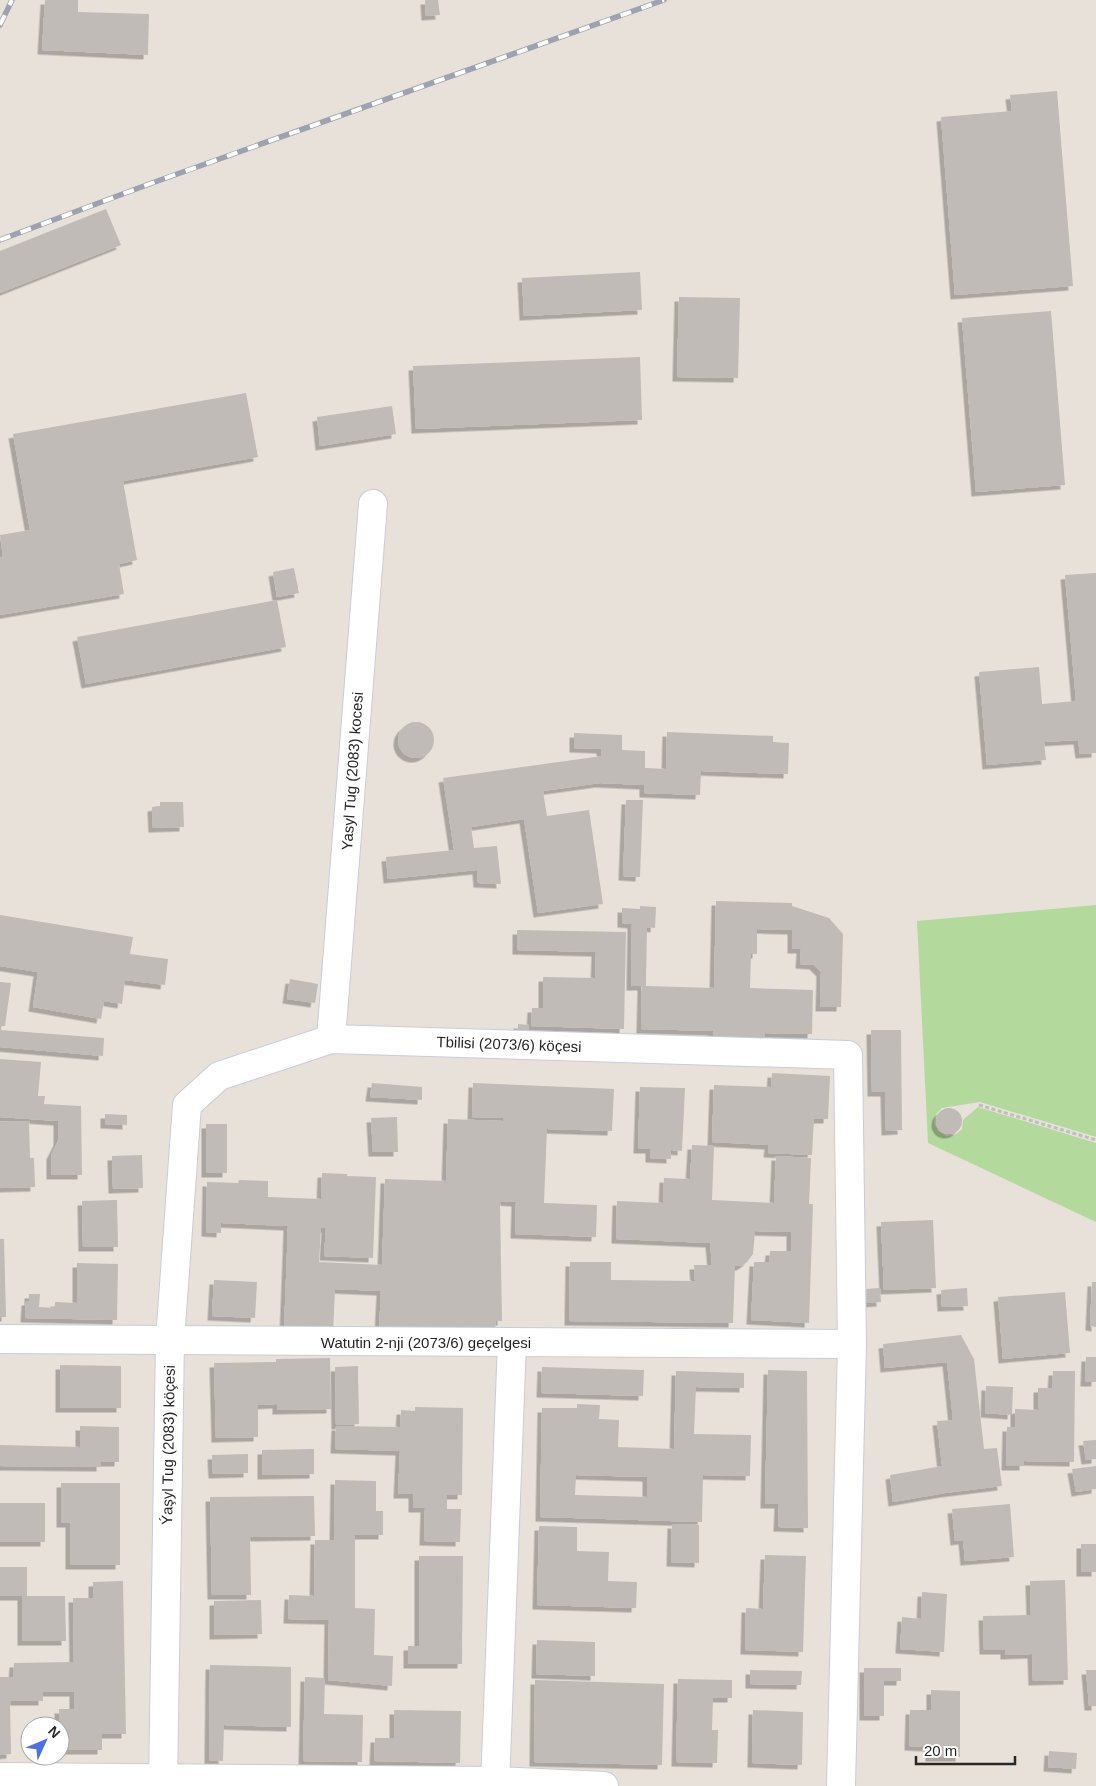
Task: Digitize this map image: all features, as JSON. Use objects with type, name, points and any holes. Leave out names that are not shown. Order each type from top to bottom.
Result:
[{"type":"street","name":"Yasyl Tug (2083) kocesi","points":[[331,1039],[373,504]]},
{"type":"street","name":"Tbilisi (2073/6) köçesi","points":[[187,1105],[219,1076],[331,1039],[848,1055],[852,1344]]},
{"type":"street","name":"Ýaşyl Tug (2083) köçesi","points":[[163,1782],[170,1340],[187,1105]]},
{"type":"street","name":"Watutin 2-nji (2073/6) geçelgesi","points":[[0,1339],[852,1344]]},
{"type":"street","points":[[495,1784],[512,1342]]},
{"type":"street","points":[[841,1786],[852,1344]]},
{"type":"street","points":[[0,1777],[163,1782],[604,1786]]},
{"type":"path","points":[[979,1105],[1096,1140]]},
{"type":"green space","points":[[1096,905],[1096,1137],[980,1102],[942,1108],[936,1114],[934,1123],[938,1131],[946,1136],[955,1135],[962,1129],[963,1120],[978,1107],[1096,1143],[1096,1222],[928,1143],[917,921]]},
{"type":"building","points":[[45,0],[78,0],[78,12],[149,14],[148,55],[42,50]]},
{"type":"building","points":[[425,0],[438,0],[440,15],[426,16]]},
{"type":"building","points":[[1057,91],[1073,286],[955,295],[941,117],[1012,111],[1010,95]]},
{"type":"building","points":[[106,209],[121,245],[0,293],[0,251]]},
{"type":"building","points":[[640,272],[642,310],[524,316],[522,278]]},
{"type":"building","points":[[679,297],[740,298],[738,378],[677,377]]},
{"type":"building","points":[[1051,311],[1065,485],[976,492],[962,318]]},
{"type":"building","points":[[640,357],[642,420],[416,429],[413,366]]},
{"type":"building","points":[[246,393],[258,457],[123,481],[137,560],[119,564],[124,594],[0,615],[0,558],[3,557],[0,535],[30,530],[13,434]]},
{"type":"building","points":[[392,406],[396,434],[320,446],[317,417]]},
{"type":"building","points":[[294,568],[299,593],[277,597],[273,572]]},
{"type":"building","points":[[1096,573],[1096,753],[1080,754],[1078,740],[1044,742],[1046,760],[987,765],[979,672],[1039,667],[1042,704],[1076,701],[1065,575]]},
{"type":"building","points":[[277,600],[286,647],[86,684],[77,637]]},
{"type":"building","points":[[416,722],[429,727],[434,740],[429,753],[416,758],[403,753],[398,740],[403,727]]},
{"type":"building","points":[[667,732],[773,736],[773,742],[789,743],[788,774],[701,771],[700,795],[644,793],[644,785],[600,783],[543,791],[547,816],[589,810],[603,904],[538,913],[524,819],[471,827],[474,848],[497,846],[501,884],[478,883],[477,870],[388,879],[386,857],[454,850],[443,778],[602,756],[601,749],[574,748],[574,733],[622,735],[622,750],[645,751],[645,768],[666,769]]},
{"type":"building","points":[[626,800],[643,800],[640,877],[623,876]]},
{"type":"building","points":[[160,802],[183,802],[184,827],[153,828],[152,807],[160,806]]},
{"type":"building","points":[[716,901],[792,903],[792,906],[829,918],[843,934],[841,1007],[820,1007],[821,972],[814,965],[800,964],[801,949],[792,949],[792,930],[757,929],[757,954],[751,954],[750,988],[813,990],[812,1034],[765,1033],[765,1041],[713,1039],[713,1031],[641,1029],[642,986],[631,986],[632,924],[622,923],[622,908],[640,909],[640,906],[656,907],[655,928],[647,927],[646,986],[714,988]]},
{"type":"building","points":[[0,915],[133,937],[130,954],[168,959],[165,985],[125,980],[122,1004],[104,1001],[101,1019],[33,1007],[38,972],[0,966]]},
{"type":"building","points":[[517,930],[626,932],[624,1029],[531,1026],[532,1008],[543,1008],[543,977],[595,978],[596,952],[517,950]]},
{"type":"building","points":[[290,979],[318,984],[315,1003],[287,999]]},
{"type":"building","points":[[0,982],[11,983],[5,1026],[0,1026]]},
{"type":"building","points":[[518,1024],[529,1025],[529,1037],[518,1036]]},
{"type":"building","points":[[0,1030],[104,1038],[103,1056],[0,1047]]},
{"type":"building","points":[[871,1030],[901,1030],[902,1130],[886,1131],[885,1092],[872,1092]]},
{"type":"building","points":[[0,1059],[41,1062],[38,1096],[45,1096],[44,1104],[81,1106],[82,1175],[51,1175],[51,1155],[58,1141],[58,1121],[0,1117]]},
{"type":"building","points":[[772,1073],[830,1076],[828,1119],[814,1119],[812,1155],[768,1153],[769,1145],[712,1142],[714,1085],[771,1087]]},
{"type":"building","points":[[372,1083],[422,1087],[422,1100],[370,1097]]},
{"type":"building","points":[[473,1083],[614,1089],[612,1131],[547,1129],[544,1203],[597,1205],[596,1237],[515,1234],[516,1202],[500,1201],[502,1321],[496,1321],[495,1332],[379,1330],[381,1291],[335,1289],[333,1333],[284,1331],[288,1226],[221,1223],[221,1233],[206,1232],[207,1182],[238,1183],[239,1180],[268,1181],[268,1197],[321,1199],[322,1173],[376,1177],[373,1258],[324,1256],[326,1228],[321,1228],[319,1262],[382,1265],[385,1179],[446,1181],[448,1119],[503,1121],[503,1118],[472,1117]]},
{"type":"building","points":[[640,1087],[685,1088],[682,1151],[671,1150],[671,1159],[650,1158],[650,1149],[638,1149]]},
{"type":"building","points":[[949,1108],[958,1112],[962,1121],[958,1130],[949,1134],[940,1130],[936,1121],[940,1112]]},
{"type":"building","points":[[105,1114],[127,1115],[127,1125],[105,1124]]},
{"type":"building","points":[[397,1117],[398,1152],[373,1152],[371,1118]]},
{"type":"building","points":[[29,1121],[30,1158],[34,1158],[35,1187],[0,1188],[0,1122]]},
{"type":"building","points":[[206,1124],[227,1124],[227,1173],[206,1173]]},
{"type":"building","points":[[692,1145],[714,1146],[712,1200],[774,1203],[776,1156],[811,1158],[809,1204],[813,1204],[809,1323],[751,1320],[754,1262],[769,1262],[770,1251],[791,1251],[791,1232],[755,1231],[753,1254],[741,1266],[735,1266],[733,1323],[569,1321],[570,1262],[611,1262],[611,1280],[695,1281],[694,1265],[712,1265],[710,1243],[616,1239],[617,1201],[663,1203],[664,1178],[690,1179]]},
{"type":"building","points":[[142,1155],[143,1188],[113,1189],[112,1156]]},
{"type":"building","points":[[117,1200],[118,1247],[83,1247],[82,1201]]},
{"type":"building","points":[[933,1220],[936,1288],[884,1290],[881,1222]]},
{"type":"building","points":[[0,1239],[4,1239],[6,1317],[0,1317]]},
{"type":"building","points":[[77,1263],[118,1264],[117,1320],[25,1318],[26,1301],[29,1301],[29,1294],[40,1294],[39,1307],[55,1308],[55,1302],[77,1303]]},
{"type":"building","points":[[214,1280],[257,1282],[255,1318],[212,1316]]},
{"type":"building","points":[[1092,1282],[1096,1282],[1096,1327],[1090,1326]]},
{"type":"building","points":[[880,1288],[881,1302],[867,1303],[866,1289]]},
{"type":"building","points":[[967,1288],[968,1306],[942,1307],[941,1290]]},
{"type":"building","points":[[1065,1292],[1070,1353],[1003,1359],[998,1297]]},
{"type":"building","points":[[961,1335],[974,1359],[984,1449],[997,1448],[1002,1486],[893,1502],[890,1475],[942,1466],[937,1421],[953,1420],[947,1362],[885,1368],[883,1344]]},
{"type":"building","points":[[1086,1357],[1096,1357],[1096,1382],[1085,1382]]},
{"type":"building","points":[[330,1358],[331,1409],[277,1410],[277,1404],[258,1405],[258,1437],[216,1438],[214,1363],[276,1362],[276,1359]]},
{"type":"building","points":[[60,1365],[121,1366],[121,1408],[60,1408]]},
{"type":"building","points":[[358,1366],[359,1424],[336,1425],[335,1367]]},
{"type":"building","points":[[542,1367],[644,1370],[643,1396],[541,1393]]},
{"type":"building","points":[[768,1370],[807,1371],[808,1528],[778,1527],[779,1504],[765,1504]]},
{"type":"building","points":[[676,1371],[744,1373],[744,1388],[696,1387],[694,1434],[751,1435],[750,1476],[703,1475],[702,1522],[540,1517],[542,1408],[577,1408],[577,1404],[600,1405],[599,1419],[619,1420],[618,1447],[674,1449]],"holes":[[[576,1475],[647,1477],[647,1497],[575,1495]]]},
{"type":"building","points":[[1053,1371],[1075,1371],[1074,1462],[1024,1461],[1024,1466],[1006,1466],[1007,1427],[1015,1427],[1015,1409],[1038,1410],[1038,1388],[1052,1388]]},
{"type":"building","points":[[986,1386],[1013,1387],[1012,1415],[985,1413]]},
{"type":"building","points":[[415,1407],[463,1408],[462,1495],[447,1495],[447,1509],[461,1509],[460,1542],[424,1541],[425,1508],[413,1508],[413,1494],[398,1494],[400,1451],[335,1449],[336,1426],[400,1427],[401,1410],[415,1411]]},
{"type":"building","points":[[80,1426],[119,1427],[119,1462],[101,1462],[101,1467],[0,1466],[0,1445],[80,1447]]},
{"type":"building","points":[[1096,1440],[1096,1459],[1086,1460],[1083,1441]]},
{"type":"building","points":[[314,1449],[314,1474],[262,1475],[262,1450]]},
{"type":"building","points":[[248,1454],[248,1473],[213,1474],[212,1455]]},
{"type":"building","points":[[1096,1466],[1096,1489],[1076,1492],[1072,1469]]},
{"type":"building","points":[[335,1480],[376,1481],[376,1511],[383,1511],[383,1535],[355,1535],[355,1608],[375,1609],[374,1655],[393,1656],[392,1686],[328,1680],[329,1620],[288,1619],[289,1595],[314,1596],[315,1540],[334,1540]]},
{"type":"building","points":[[61,1483],[120,1483],[120,1565],[70,1565],[70,1523],[61,1523]]},
{"type":"building","points":[[314,1496],[315,1536],[250,1537],[251,1595],[212,1595],[210,1497]]},
{"type":"building","points":[[0,1503],[45,1503],[45,1542],[0,1542]]},
{"type":"building","points":[[1010,1504],[1014,1557],[965,1561],[963,1540],[955,1541],[952,1509]]},
{"type":"building","points":[[672,1524],[699,1525],[699,1563],[671,1562]]},
{"type":"building","points":[[539,1526],[577,1527],[577,1551],[609,1552],[608,1581],[637,1582],[636,1608],[537,1605]]},
{"type":"building","points":[[1081,1544],[1096,1544],[1096,1572],[1081,1572]]},
{"type":"building","points":[[765,1555],[806,1556],[803,1652],[745,1650],[746,1608],[763,1609]]},
{"type":"building","points":[[419,1556],[463,1556],[462,1664],[408,1664],[408,1646],[419,1646]]},
{"type":"building","points":[[0,1567],[27,1567],[27,1596],[65,1596],[66,1641],[22,1641],[22,1596],[0,1596]]},
{"type":"building","points":[[1065,1580],[1068,1680],[1033,1681],[1032,1654],[1005,1655],[1005,1650],[984,1650],[983,1616],[1031,1615],[1030,1581]]},
{"type":"building","points":[[123,1581],[126,1734],[102,1734],[102,1750],[70,1750],[70,1716],[59,1716],[59,1709],[74,1709],[74,1692],[43,1692],[43,1701],[10,1701],[11,1754],[0,1755],[0,1677],[13,1677],[14,1663],[74,1662],[73,1598],[93,1598],[93,1582]]},
{"type":"building","points":[[922,1592],[947,1594],[944,1652],[900,1649],[902,1617],[921,1619]]},
{"type":"building","points":[[261,1600],[262,1634],[214,1635],[214,1601]]},
{"type":"building","points":[[537,1640],[595,1642],[595,1676],[536,1674]]},
{"type":"building","points":[[210,1665],[291,1667],[291,1727],[224,1725],[223,1761],[209,1760]]},
{"type":"building","points":[[864,1668],[901,1668],[901,1681],[884,1681],[884,1716],[864,1716]]},
{"type":"building","points":[[750,1670],[802,1671],[801,1685],[750,1684]]},
{"type":"building","points":[[1086,1670],[1096,1670],[1096,1706],[1089,1706]]},
{"type":"building","points":[[305,1677],[325,1678],[324,1714],[363,1715],[362,1762],[303,1761]]},
{"type":"building","points":[[678,1679],[732,1680],[732,1698],[713,1698],[712,1730],[718,1730],[717,1763],[676,1762]]},
{"type":"building","points":[[535,1680],[664,1684],[662,1765],[534,1762]]},
{"type":"building","points":[[931,1690],[960,1691],[960,1757],[930,1757],[930,1747],[909,1746],[910,1710],[931,1710]]},
{"type":"building","points":[[394,1710],[461,1711],[460,1763],[374,1761],[375,1738],[394,1738]]},
{"type":"building","points":[[753,1710],[803,1712],[802,1765],[752,1763]]},
{"type":"building","points":[[1049,1751],[1077,1753],[1076,1769],[1048,1767]]},
{"type":"railway","points":[[0,25],[12,0]]},
{"type":"railway","points":[[0,240],[152,183],[664,0]]}]
